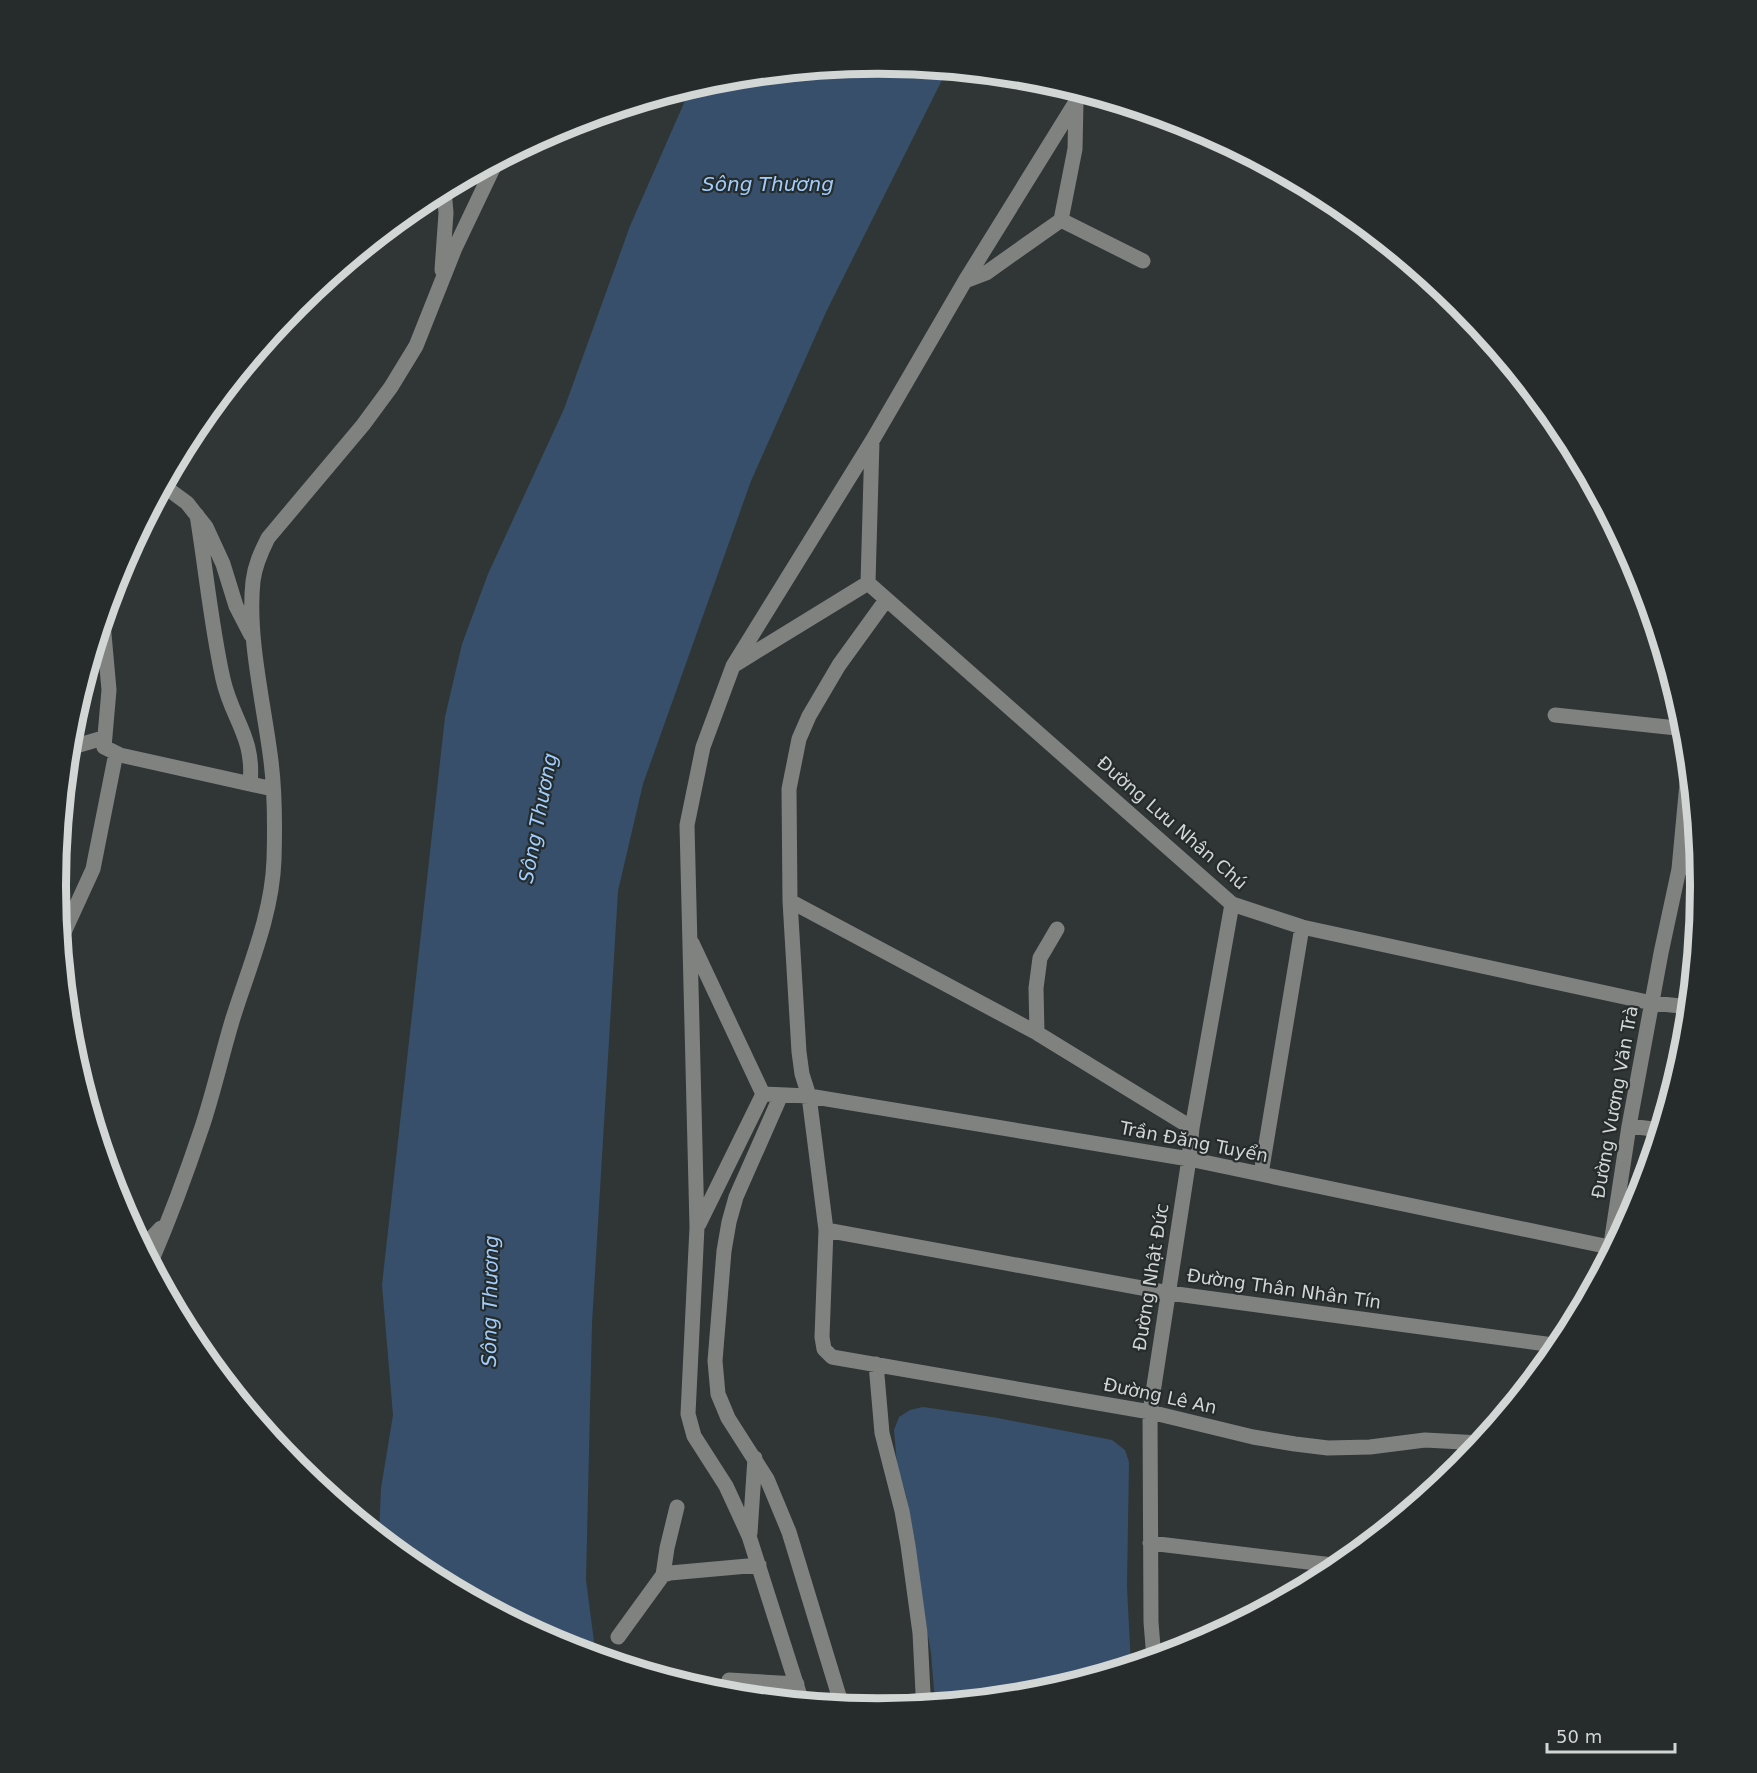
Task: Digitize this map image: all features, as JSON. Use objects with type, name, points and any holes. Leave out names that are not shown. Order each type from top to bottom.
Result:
[{"type":"street","points":[[800,1695],[750,1536],[726,1486],[694,1436],[688,1414],[697,1227],[687,825],[703,747],[733,666],[872,441],[965,280],[1078,99]]},
{"type":"street","points":[[965,280],[986,273],[1061,220],[1075,149],[1079,100]]},
{"type":"street","points":[[154,1254],[202,1126],[260,937],[270,896],[274,861],[273,789],[252,610],[253,580],[258,557],[268,538],[363,425],[391,387],[416,346],[455,248],[491,173]]},
{"type":"street","points":[[441,285],[445,200]]},
{"type":"street","points":[[1061,220],[1143,261]]},
{"type":"street","points":[[733,666],[868,583],[872,441]]},
{"type":"street","points":[[170,490],[187,503],[206,527],[223,564],[236,606],[254,640]]},
{"type":"street","points":[[196,515],[208,597],[227,696],[239,719],[250,753],[252,765],[250,784]]},
{"type":"street","name":"Đường Lưu Nhân Chú","points":[[868,583],[1232,904],[1302,927],[1652,1003],[1682,1006]]},
{"type":"street","points":[[826,1230],[810,1096],[802,1074],[799,1052],[790,901],[789,789],[799,739],[809,716],[839,666],[886,600]]},
{"type":"street","points":[[105,640],[109,690],[104,747],[116,753],[273,789]]},
{"type":"street","points":[[1555,715],[1675,728]]},
{"type":"street","points":[[79,745],[103,738]]},
{"type":"street","points":[[67,925],[93,869],[116,753]]},
{"type":"street","name":"Đường Vương Văn Trà","points":[[1614,1231],[1629,1126],[1660,952],[1679,869],[1686,798]]},
{"type":"street","points":[[1679,869],[1690,866]]},
{"type":"street","points":[[790,901],[1036,1033],[1192,1128]]},
{"type":"street","name":"Đường Nhật Đức","points":[[1153,1651],[1151,1622],[1150,1412],[1192,1128],[1232,904]]},
{"type":"street","points":[[1261,1174],[1302,927]]},
{"type":"street","points":[[1036,1033],[1036,988],[1040,958],[1057,929]]},
{"type":"street","points":[[690,938],[763,1094],[697,1227]]},
{"type":"street","name":"Trần Đăng Tuyển","points":[[763,1094],[810,1096],[1189,1159],[1605,1250]]},
{"type":"street","points":[[781,1095],[736,1197],[729,1222],[724,1251],[715,1361],[718,1394],[728,1418],[767,1479],[789,1532],[840,1698]]},
{"type":"street","points":[[1629,1126],[1654,1129]]},
{"type":"street","points":[[148,1242],[168,1222]]},
{"type":"street","name":"Đường Thân Nhân Tín","points":[[826,1230],[1169,1293],[1549,1344]]},
{"type":"street","name":"Đường Lê An","points":[[826,1230],[823,1344],[827,1353],[832,1357],[1150,1412],[1253,1437],[1328,1448],[1370,1447],[1425,1440],[1470,1442]]},
{"type":"street","points":[[876,1364],[882,1433],[902,1511],[908,1545],[920,1633],[924,1697]]},
{"type":"street","points":[[750,1536],[754,1458]]},
{"type":"street","points":[[618,1637],[663,1575],[676,1507]]},
{"type":"street","points":[[1150,1543],[1326,1564]]},
{"type":"street","points":[[663,1575],[759,1565]]},
{"type":"street","points":[[729,1680],[796,1684]]},
{"type":"street","points":[[835,1697],[837,1688]]},
{"type":"water","name":"Sông Thương","points":[[878,74],[943,77],[827,310],[751,481],[643,784],[618,891],[592,1323],[586,1580],[595,1647],[519,1615],[472,1590],[427,1562],[379,1527],[381,1488],[393,1415],[382,1285],[445,717],[462,644],[488,574],[564,409],[630,226],[686,98],[772,81],[825,76]]},
{"type":"water","points":[[923,1407],[992,1417],[1112,1440],[1125,1450],[1129,1462],[1127,1587],[1131,1659],[1037,1683],[985,1692],[935,1697],[915,1541],[897,1464],[894,1430],[899,1417],[910,1410]]}]
